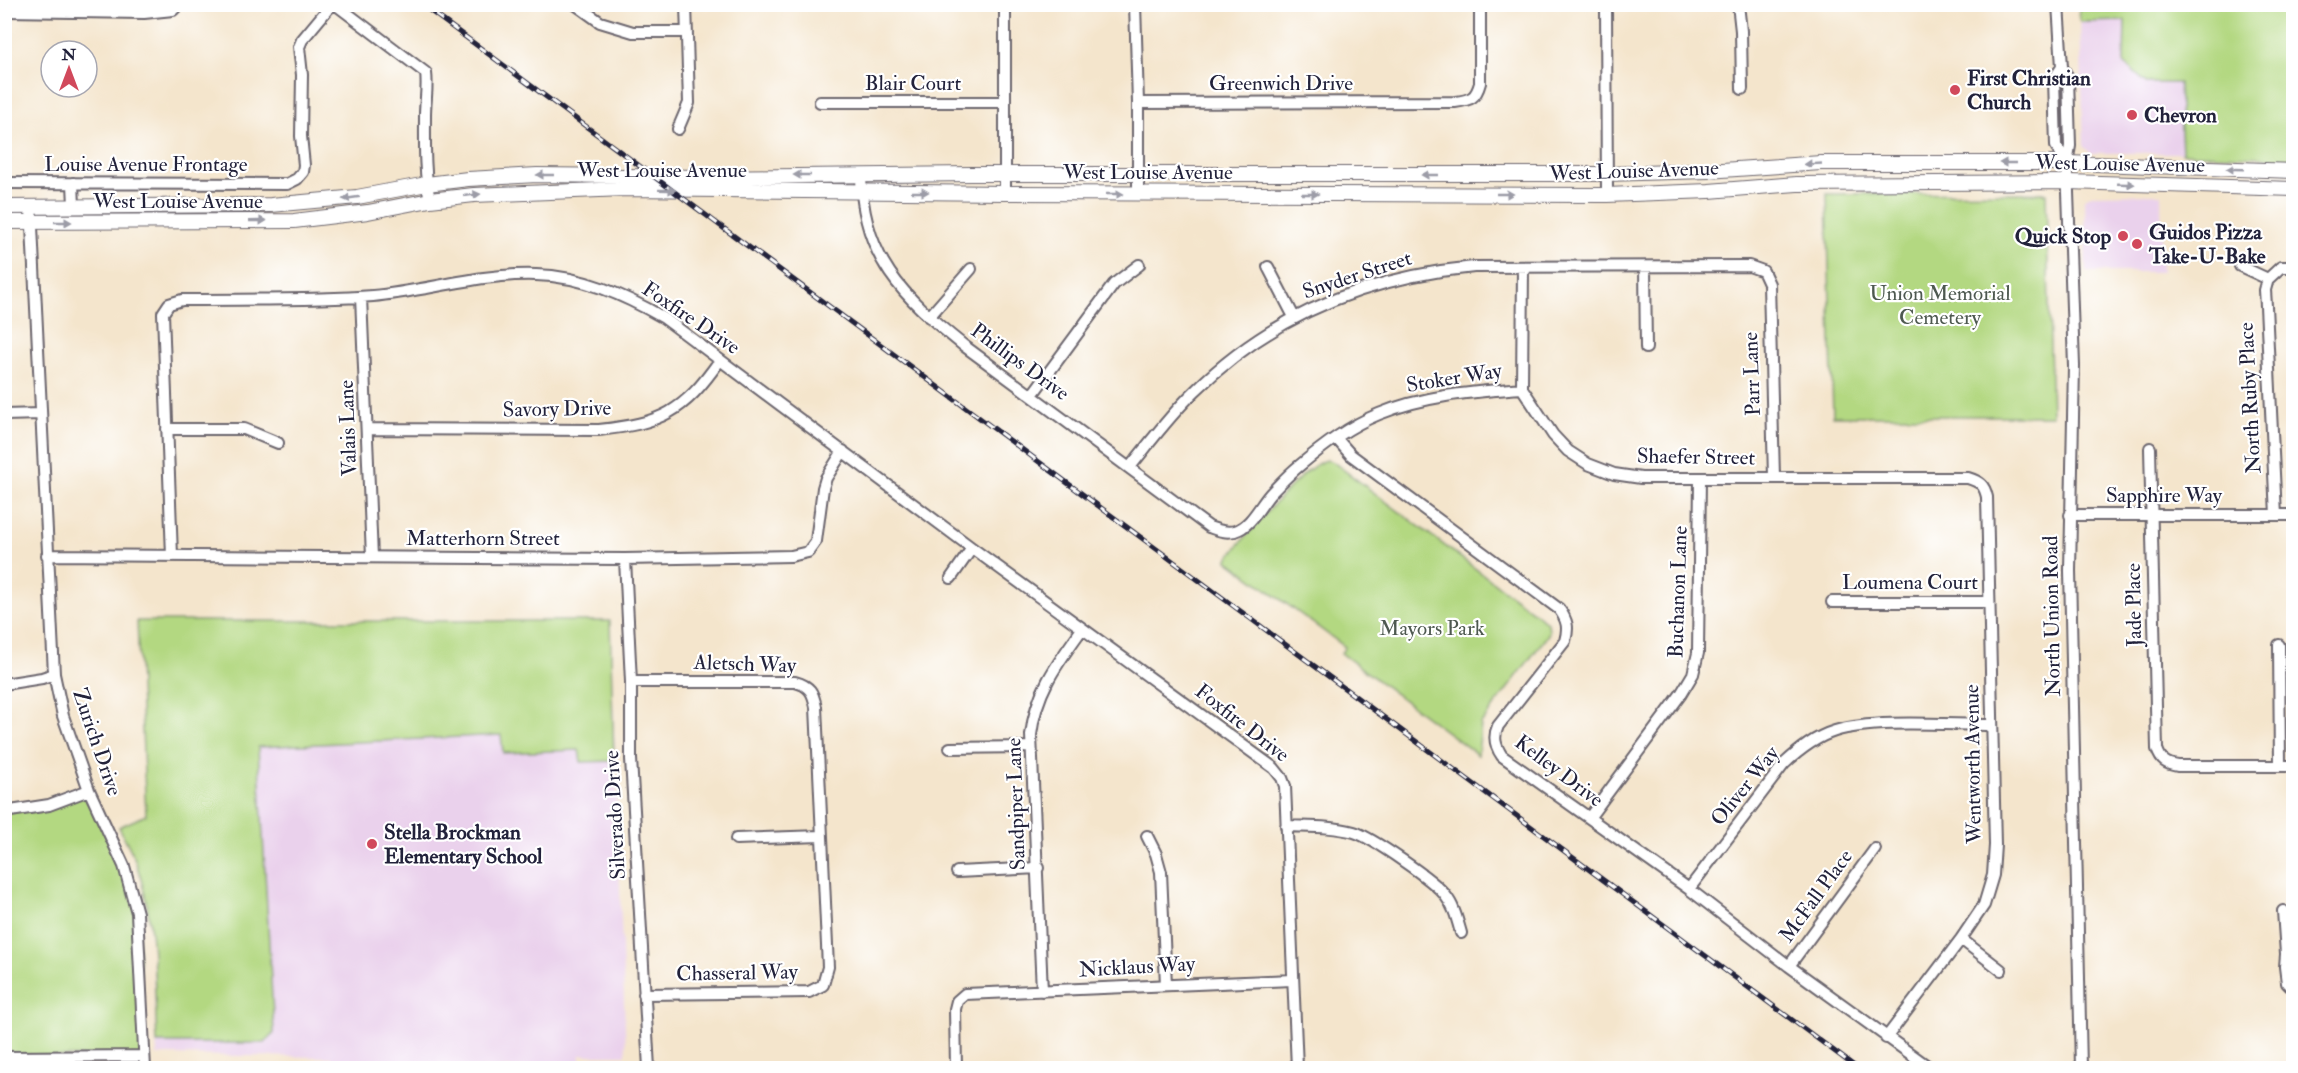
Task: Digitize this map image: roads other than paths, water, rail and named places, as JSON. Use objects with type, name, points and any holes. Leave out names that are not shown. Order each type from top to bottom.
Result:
[{"type":"main road","name":"West Louise Avenue","points":[[4,207],[271,205],[357,197],[427,184],[486,177],[537,175],[696,177],[1006,174],[1606,174],[1708,171],[1821,163],[2067,163],[2294,171]]},
{"type":"main road","name":"West Louise Avenue","points":[[4,222],[294,221],[368,212],[430,200],[514,192],[624,189],[1138,194],[1607,195],[1709,191],[1797,184],[2068,182],[2294,189]]},
{"type":"street","points":[[4,11],[144,14],[173,10],[179,4]]},
{"type":"street","points":[[333,4],[426,73],[427,184],[430,200]]},
{"type":"street","name":"Louise Avenue Frontage","points":[[4,183],[287,184],[297,179],[303,172],[304,165],[302,75],[299,47],[302,40],[333,4]]},
{"type":"street","points":[[575,4],[600,22],[633,32],[687,32]]},
{"type":"street","points":[[678,129],[689,103],[686,4]]},
{"type":"street","points":[[1005,4],[1005,193]]},
{"type":"street","points":[[1135,4],[1138,194]]},
{"type":"street","name":"Greenwich Drive","points":[[1138,103],[1469,101],[1477,94],[1480,83],[1480,4]]},
{"type":"street","points":[[1606,4],[1607,195]]},
{"type":"street","points":[[1738,4],[1742,88]]},
{"type":"street","name":"North Union Road","points":[[2058,4],[2062,67],[2068,77],[2070,146],[2067,163],[2073,366],[2070,515],[2081,1068]]},
{"type":"street","name":"Blair Court","points":[[820,102],[1005,102]]},
{"type":"street","name":"Phillips Drive","points":[[861,175],[865,219],[881,259],[896,283],[928,317],[1209,527],[1221,532]]},
{"type":"street","points":[[73,183],[74,207]]},
{"type":"street","name":"Zurich Drive","points":[[31,207],[54,674],[63,716],[89,790],[124,866],[137,913],[145,1068]]},
{"type":"street","points":[[1032,395],[1114,285],[1139,265]]},
{"type":"street","name":"Snyder Street","points":[[1130,467],[1170,417],[1197,389],[1238,354],[1294,317],[1349,294],[1389,281],[1474,267],[1749,266],[1763,271]]},
{"type":"street","points":[[2240,266],[2268,279],[2281,267],[2294,267]]},
{"type":"street","points":[[1268,267],[1294,317]]},
{"type":"street","points":[[1522,388],[1523,267]]},
{"type":"street","points":[[1645,267],[1646,348]]},
{"type":"street","points":[[928,317],[971,269]]},
{"type":"street","name":"Parr Lane","points":[[1763,271],[1769,284],[1774,477]]},
{"type":"street","name":"Foxfire Drive","points":[[167,429],[163,314],[169,304],[182,300],[361,297],[397,294],[516,275],[536,275],[568,278],[595,285],[635,301],[664,318],[972,548],[1274,768],[1285,786],[1297,1068]]},
{"type":"street","name":"North Ruby Place","points":[[2268,279],[2265,290],[2276,515]]},
{"type":"street","name":"Valais Lane","points":[[361,297],[372,557]]},
{"type":"street","name":"Savory Drive","points":[[368,429],[599,430],[630,426],[654,421],[672,412],[703,385],[720,360]]},
{"type":"street","name":"Stoker Way","points":[[1221,532],[1241,528],[1271,493],[1295,470],[1336,438],[1379,414],[1424,399],[1522,388]]},
{"type":"street","name":"Shaefer Street","points":[[1522,388],[1553,435],[1568,451],[1588,464],[1614,474],[1641,478],[1956,478]]},
{"type":"street","points":[[4,416],[40,414]]},
{"type":"street","points":[[172,556],[167,429],[244,429],[278,443]]},
{"type":"street","name":"Kelley Drive","points":[[1336,438],[1351,455],[1558,609],[1564,616],[1568,630],[1565,640],[1498,726],[1495,737],[1497,748],[1502,756],[1689,889],[1789,966],[1930,1068]]},
{"type":"street","name":"Jade Place","points":[[2150,448],[2157,749],[2162,760],[2178,766],[2280,766]]},
{"type":"street","name":"Matterhorn Street","points":[[47,555],[625,559],[791,556],[808,552],[816,541],[826,478],[843,451]]},
{"type":"street","name":"Buchanon Lane","points":[[1589,818],[1681,694],[1693,674],[1698,653],[1700,478]]},
{"type":"street","name":"Wentworth Avenue","points":[[1886,1038],[1984,905],[1993,876],[1995,846],[1987,497],[1981,482],[1968,478],[1956,478]]},
{"type":"street","name":"Sapphire Way","points":[[2070,515],[2294,515]]},
{"type":"street","points":[[951,578],[972,548]]},
{"type":"street","name":"Silverado Drive","points":[[625,559],[631,682],[631,759],[649,1068]]},
{"type":"street","name":"Loumena Court","points":[[1832,602],[1989,602]]},
{"type":"street","name":"Sandpiper Lane","points":[[1042,991],[1032,747],[1034,712],[1052,672],[1082,629]]},
{"type":"street","points":[[2279,645],[2280,766],[2294,766]]},
{"type":"street","points":[[4,684],[54,674]]},
{"type":"street","name":"Aletsch Way","points":[[631,682],[795,682],[804,684],[813,692],[816,707],[821,836]]},
{"type":"street","name":"Oliver Way","points":[[1689,889],[1784,764],[1798,750],[1817,739],[1834,731],[1859,726],[1991,725]]},
{"type":"street","points":[[951,748],[1032,747]]},
{"type":"street","points":[[4,812],[49,805],[89,790]]},
{"type":"street","points":[[1286,826],[1336,828],[1376,841],[1443,892],[1453,906],[1461,933]]},
{"type":"street","points":[[736,839],[821,836]]},
{"type":"street","name":"Chasseral Way","points":[[644,994],[809,992],[823,985],[828,967],[821,836]]},
{"type":"street","points":[[1147,836],[1156,854],[1161,872],[1166,985]]},
{"type":"street","name":"McFall Place","points":[[1789,966],[1875,849]]},
{"type":"street","points":[[957,872],[1038,868]]},
{"type":"street","points":[[2283,911],[2287,983],[2294,990]]},
{"type":"street","points":[[1961,939],[2001,970]]},
{"type":"street","name":"Nicklaus Way","points":[[956,1068],[955,1009],[957,1001],[965,994],[1292,980]]},
{"type":"street","points":[[4,1057],[144,1056]]},
{"type":"street","points":[[20,1057],[20,1068]]},
{"type":"railway","points":[[421,4],[1857,1068]]},
{"type":"place","name":"First Christian Church","points":[[1955,90]]},
{"type":"place","name":"Chevron","points":[[2132,115]]},
{"type":"place","name":"Quick Stop","points":[[2123,236]]},
{"type":"place","name":"Guidos Pizza Take-U-Bake","points":[[2137,244]]},
{"type":"place","name":"Stella Brockman Elementary School","points":[[372,844]]},
{"type":"park label","name":"Union Memorial Cemetery","points":[[1940,305]]},
{"type":"park label","name":"Mayors Park","points":[[1432,628]]}]
